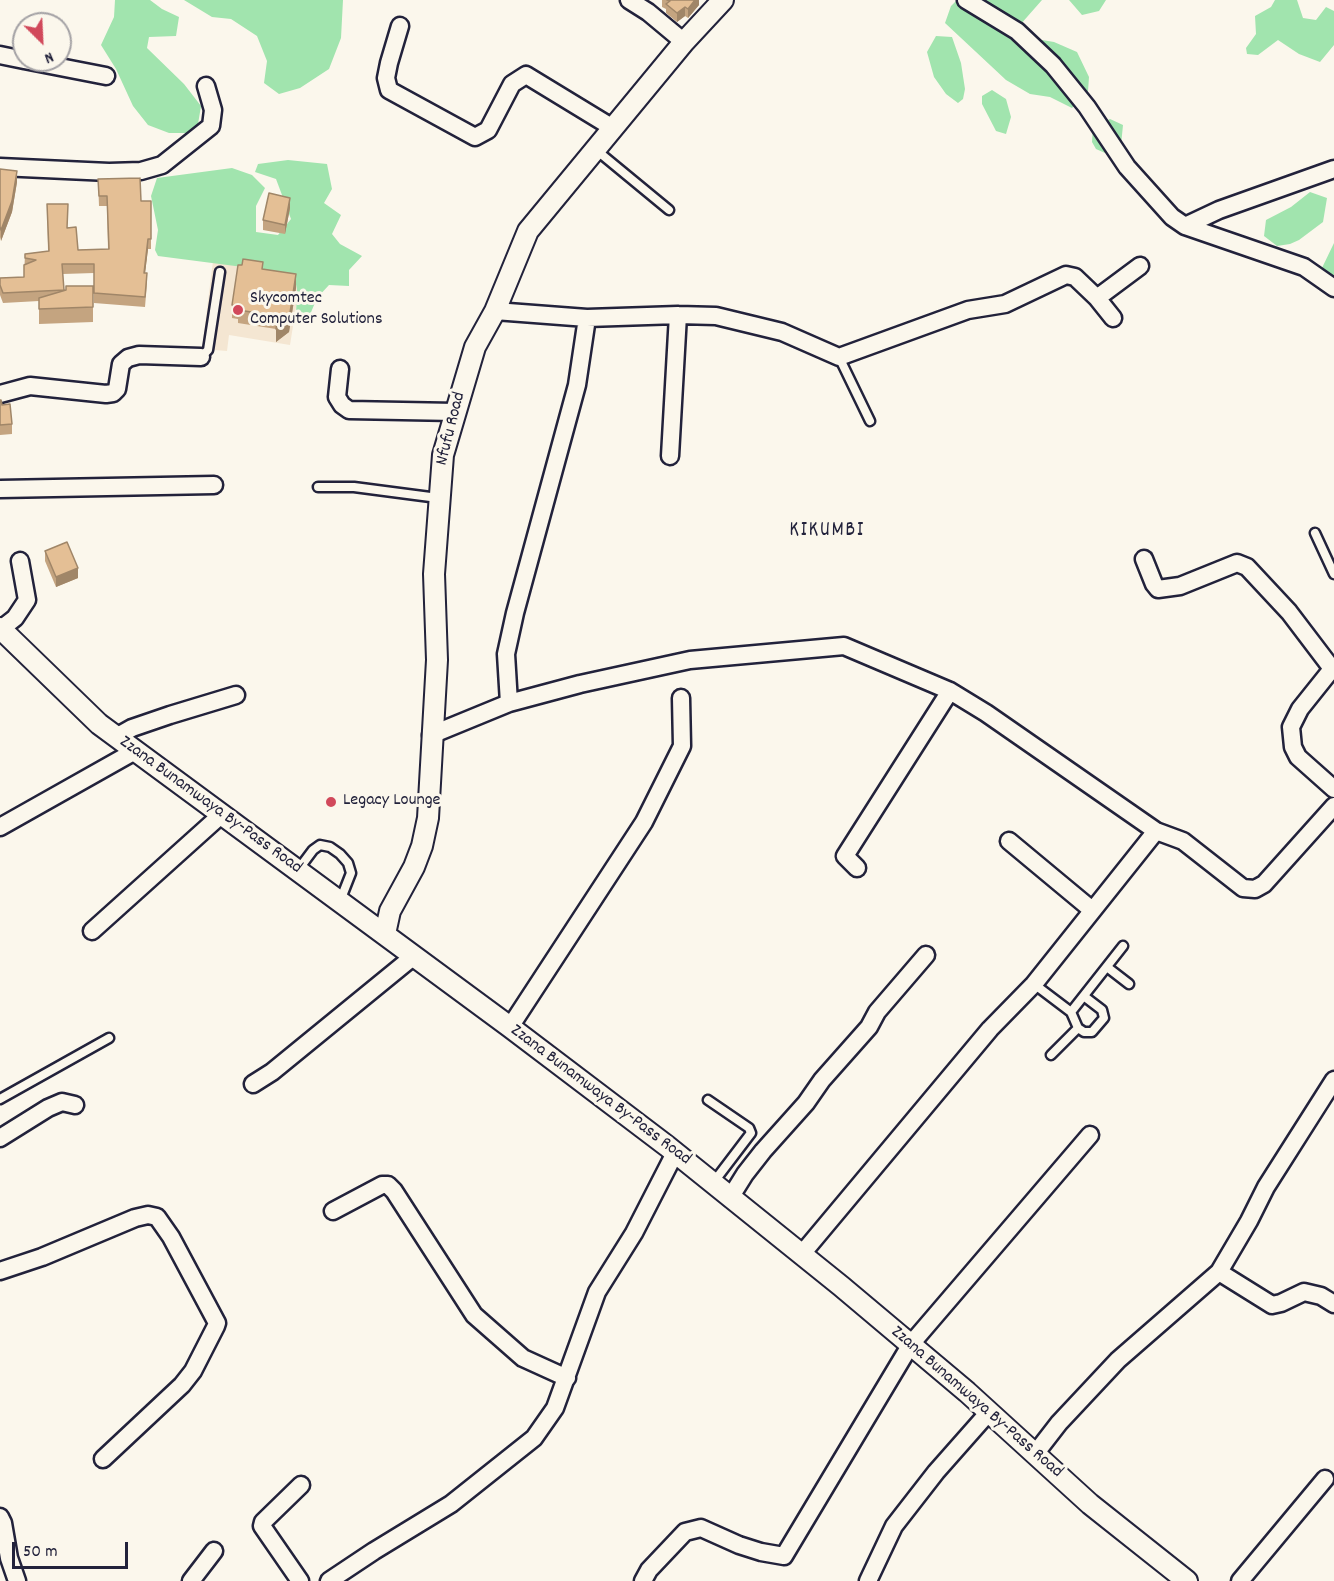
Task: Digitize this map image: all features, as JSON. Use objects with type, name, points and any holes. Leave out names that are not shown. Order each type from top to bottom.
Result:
[{"type":"street","points":[[629,0],[648,12],[684,42]]},
{"type":"street","name":"Nfufu Road","points":[[385,934],[390,911],[414,867],[422,846],[428,818],[432,785],[431,735],[437,660],[434,574],[442,455],[475,347],[495,311],[528,231],[684,42],[723,0]]},
{"type":"street","points":[[966,0],[1017,31],[1053,65],[1087,107],[1127,167],[1172,218],[1185,226],[1304,267],[1334,288]]},
{"type":"street","points":[[400,26],[386,78],[389,90],[476,137],[488,130],[512,84],[526,75],[613,128]]},
{"type":"street","points":[[72,69],[106,76]]},
{"type":"street","points":[[0,168],[141,171],[162,165],[211,126],[213,110],[206,86]]},
{"type":"street","points":[[1185,226],[1219,210],[1334,169]]},
{"type":"street","points":[[1096,298],[1140,267]]},
{"type":"street","points":[[495,311],[587,318],[716,316],[782,332],[839,357],[968,310],[1005,304],[1066,274],[1075,277],[1113,318]]},
{"type":"street","points":[[670,456],[678,315]]},
{"type":"street","points":[[509,703],[506,654],[577,385],[587,318]]},
{"type":"street","points":[[0,394],[30,386],[106,394],[117,389],[121,364],[128,358],[139,355],[201,357]]},
{"type":"street","points":[[340,369],[337,397],[349,410],[454,412]]},
{"type":"street","points":[[0,489],[214,485]]},
{"type":"street","points":[[1144,559],[1158,589],[1180,586],[1237,563],[1246,567],[1289,612],[1333,669],[1300,709],[1291,727],[1293,747],[1298,757],[1334,789]]},
{"type":"street","points":[[3,635],[27,600],[20,561]]},
{"type":"street","name":"Zzana Bunamwaya By-Pass Road","points":[[3,635],[99,724],[510,1027],[675,1153],[911,1344],[1167,1575],[1187,1581]]},
{"type":"street","points":[[431,735],[509,703],[580,684],[690,660],[844,646],[950,691],[986,713],[1156,831],[1183,841],[1243,888],[1255,889],[1264,884],[1334,806]]},
{"type":"street","points":[[857,868],[845,856],[884,803],[950,691]]},
{"type":"street","points":[[116,737],[132,728],[236,695]]},
{"type":"street","points":[[510,1027],[644,822],[682,746],[681,698]]},
{"type":"street","points":[[0,827],[135,751]]},
{"type":"street","points":[[92,931],[221,815]]},
{"type":"street","points":[[801,1255],[990,1029],[1034,984],[1156,831]]},
{"type":"street","points":[[1009,841],[1092,910]]},
{"type":"street","points":[[730,1198],[763,1151],[806,1103],[822,1080],[869,1027],[877,1012],[926,955]]},
{"type":"street","points":[[253,1084],[272,1072],[414,956]]},
{"type":"street","points":[[1035,1454],[1059,1423],[1118,1360],[1219,1272],[1249,1221],[1266,1186],[1334,1080]]},
{"type":"street","points":[[0,1138],[48,1108],[62,1102],[75,1105]]},
{"type":"street","points":[[643,1581],[649,1570],[685,1532],[701,1528],[739,1545],[784,1556],[911,1344],[1090,1135]]},
{"type":"street","points":[[329,1581],[451,1504],[534,1438],[555,1408],[597,1292],[634,1233],[675,1153]]},
{"type":"street","points":[[333,1211],[382,1185],[388,1185],[474,1315],[523,1358],[567,1378]]},
{"type":"street","points":[[0,1271],[148,1215],[157,1217],[171,1237],[217,1323],[193,1371],[183,1384],[103,1459]]},
{"type":"street","points":[[1219,1272],[1272,1305],[1304,1292],[1322,1296],[1334,1304]]},
{"type":"street","points":[[868,1581],[894,1526],[936,1472],[989,1412]]},
{"type":"street","points":[[1240,1581],[1326,1479]]},
{"type":"street","points":[[300,1581],[262,1526],[263,1522],[301,1485]]},
{"type":"street","points":[[0,1517],[3,1523],[5,1564],[17,1581]]},
{"type":"street","points":[[191,1581],[214,1551]]},
{"type":"lane","points":[[595,149],[669,210]]},
{"type":"lane","points":[[201,357],[208,350],[220,273]]},
{"type":"lane","points":[[839,357],[870,421]]},
{"type":"lane","points":[[318,487],[354,487],[438,498]]},
{"type":"lane","points":[[1315,533],[1334,574]]},
{"type":"lane","points":[[298,870],[313,850],[320,845],[330,847],[340,854],[348,863],[351,873],[340,901]]},
{"type":"lane","points":[[1071,1012],[1123,946]]},
{"type":"lane","points":[[1107,968],[1129,984]]},
{"type":"lane","points":[[1034,984],[1071,1012],[1078,1028],[1084,1032],[1092,1032],[1104,1018],[1102,1010],[1085,997]]},
{"type":"lane","points":[[1051,1055],[1078,1028]]},
{"type":"lane","points":[[0,1099],[109,1038]]},
{"type":"lane","points":[[708,1100],[749,1128],[751,1133],[713,1184]]},
{"type":"shaded area","points":[[213,261],[301,275],[290,345],[229,335],[227,351],[202,349]]},
{"type":"green space","points":[[115,0],[150,0],[179,17],[176,36],[149,37],[147,48],[184,84],[201,106],[198,124],[186,133],[169,133],[148,125],[133,106],[116,69],[101,45],[114,17]]},
{"type":"green space","points":[[184,0],[343,0],[341,38],[329,69],[300,88],[279,94],[264,83],[267,61],[257,36],[231,19],[212,17]]},
{"type":"green space","points":[[957,0],[1042,0],[1020,25],[1036,39],[1054,42],[1077,52],[1089,77],[1088,91],[1072,108],[1050,97],[1030,94],[1006,80],[945,23],[951,6]]},
{"type":"green space","points":[[1069,0],[1106,0],[1099,11],[1082,15]]},
{"type":"green space","points":[[1275,0],[1297,0],[1303,18],[1316,20],[1326,7],[1334,11],[1334,45],[1320,62],[1299,54],[1278,40],[1258,55],[1247,54],[1246,48],[1256,34],[1255,16],[1271,7]]},
{"type":"green space","points":[[936,36],[952,37],[961,63],[965,89],[963,99],[958,103],[946,94],[934,77],[927,52]]},
{"type":"green space","points":[[992,90],[1006,99],[1011,117],[1006,134],[996,131],[982,104],[982,96]]},
{"type":"green space","points":[[1110,119],[1123,125],[1121,145],[1105,153],[1096,149],[1092,142],[1093,127]]},
{"type":"green space","points":[[288,160],[327,164],[332,189],[324,203],[341,215],[332,234],[340,244],[362,256],[349,270],[349,286],[329,285],[317,298],[309,317],[296,315],[297,289],[294,275],[158,256],[155,250],[158,230],[151,196],[157,178],[232,168],[252,175],[265,188],[256,206],[256,232],[278,235],[291,219],[276,179],[255,172],[258,164]]},
{"type":"green space","points":[[1310,192],[1327,198],[1323,222],[1290,244],[1277,246],[1264,236],[1266,220],[1291,207]]},
{"type":"green space","points":[[1334,243],[1334,279],[1321,270]]},
{"type":"building","points":[[667,0],[695,0],[688,9],[685,7],[677,13],[666,4],[670,1]]},
{"type":"building","points":[[0,169],[17,171],[12,201],[1,230],[0,227]]},
{"type":"building","points":[[140,178],[141,201],[151,201],[151,239],[148,239],[144,273],[147,273],[145,297],[94,293],[94,264],[62,264],[64,290],[3,293],[0,278],[24,277],[24,265],[36,260],[25,258],[25,254],[49,251],[47,204],[68,204],[67,228],[76,227],[78,250],[109,249],[107,196],[99,196],[98,179]]},
{"type":"building","points":[[269,193],[290,198],[285,225],[263,220]]},
{"type":"building","points":[[243,259],[263,262],[262,269],[296,274],[289,319],[276,329],[278,316],[238,310],[238,306],[232,305],[238,265],[242,265]]},
{"type":"building","points":[[66,286],[93,286],[93,307],[39,309],[39,298],[66,290]]},
{"type":"building","points":[[0,400],[2,405],[10,404],[12,424],[0,425]]},
{"type":"building","points":[[67,542],[78,568],[56,577],[45,551]]},
{"type":"place","name":"Skycomtec Computer Solutions","points":[[238,310]]},
{"type":"place","name":"Legacy Lounge","points":[[331,802]]},
{"type":"district","name":"KIKUMBI","points":[[827,532]]}]
